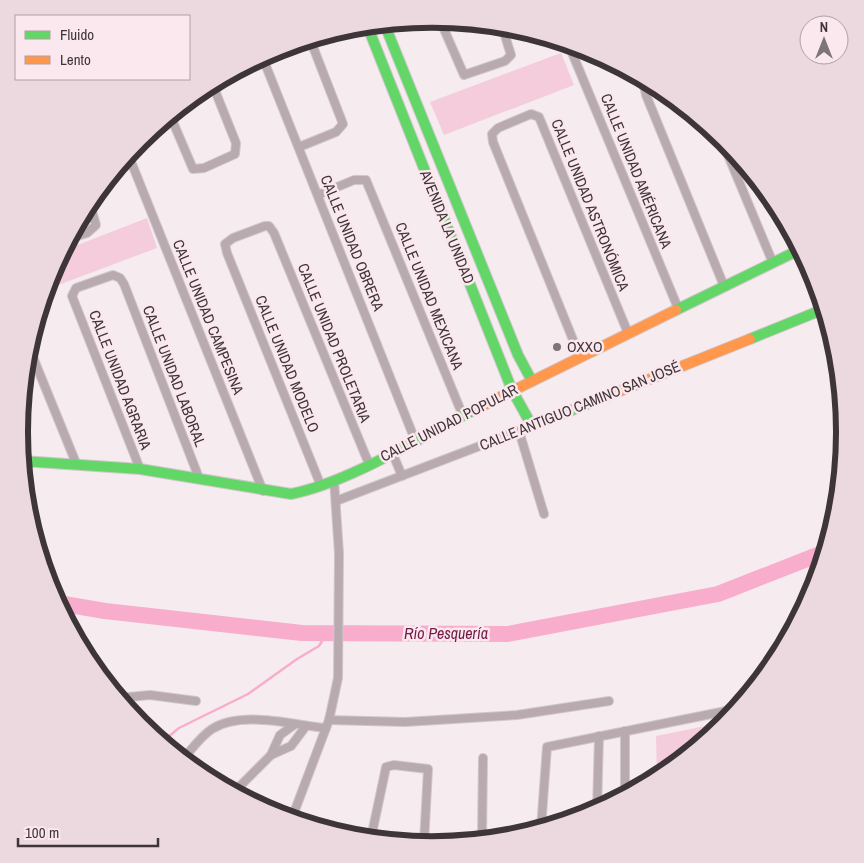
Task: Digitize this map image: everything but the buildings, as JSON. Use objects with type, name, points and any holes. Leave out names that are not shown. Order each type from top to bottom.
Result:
[{"type":"street","points":[[443,28],[464,76],[505,61],[511,55],[504,34]]},
{"type":"street","name":"AVENIDA LA UNIDAD","points":[[386,30],[518,355],[532,381]]},
{"type":"street","name":"AVENIDA LA UNIDAD","points":[[370,32],[512,390],[532,426]]},
{"type":"street","points":[[299,148],[342,128],[342,116],[313,46]]},
{"type":"street","name":"CALLE UNIDAD AMÉRICANA","points":[[572,52],[678,308]]},
{"type":"street","name":"CALLE UNIDAD OBRERA","points":[[265,63],[415,440]]},
{"type":"street","points":[[645,88],[724,286]]},
{"type":"street","points":[[173,122],[187,159],[193,169],[204,168],[235,154],[236,144],[215,91]]},
{"type":"street","name":"CALLE UNIDAD ASTRONÓMICA","points":[[580,357],[493,142],[492,134],[498,128],[531,114],[539,117],[628,333]]},
{"type":"street","points":[[729,158],[773,263]]},
{"type":"street","name":"CALLE UNIDAD CAMPESINA","points":[[131,162],[263,491]]},
{"type":"street","name":"CALLE UNIDAD MEXICANA","points":[[318,195],[361,178],[366,180],[370,186],[463,416]]},
{"type":"street","points":[[79,235],[94,230],[96,225],[93,212]]},
{"type":"street","name":"CALLE UNIDAD PROLETARIA","points":[[226,253],[225,244],[233,238],[265,226],[269,226],[274,233],[369,464]]},
{"type":"street","name":"CALLE UNIDAD POPULAR","points":[[28,461],[76,463],[140,469],[199,478],[263,491],[291,494],[321,486],[369,464],[512,390],[678,308],[795,252]]},
{"type":"street","name":"CALLE UNIDAD MODELO","points":[[226,253],[321,486]]},
{"type":"street","name":"CALLE UNIDAD LABORAL","points":[[74,302],[72,291],[80,286],[113,275],[120,278],[124,284],[199,478]]},
{"type":"street","name":"CALLE UNIDAD AGRARIA","points":[[74,302],[140,469]]},
{"type":"street","name":"CALLE ANTIGUO CAMINO SAN JOSÉ","points":[[336,501],[532,426],[818,311]]},
{"type":"street","points":[[34,360],[76,463]]},
{"type":"street","points":[[518,431],[544,514]]},
{"type":"street","points":[[392,452],[402,476]]},
{"type":"street","points":[[294,811],[327,724],[335,694],[338,667],[339,553],[334,480]]},
{"type":"street","points":[[127,697],[150,695],[196,701]]},
{"type":"street","points":[[188,754],[211,729],[224,723],[240,720],[270,721],[306,726],[404,722],[517,715],[609,701]]},
{"type":"street","points":[[542,821],[547,747],[723,712]]},
{"type":"street","points":[[272,755],[280,735],[294,725]]},
{"type":"street","points":[[239,787],[272,755],[291,746],[306,726]]},
{"type":"street","points":[[625,731],[625,786]]},
{"type":"street","points":[[597,800],[599,736]]},
{"type":"street","points":[[482,832],[483,758]]},
{"type":"street","points":[[372,831],[384,772],[386,767],[394,765],[428,769],[424,836]]},
{"type":"shaded area","points":[[561,53],[574,85],[444,135],[430,102]]},
{"type":"shaded area","points":[[147,218],[157,248],[55,286],[72,247]]},
{"type":"shaded area","points":[[709,725],[657,767],[656,736]]},
{"type":"waterway","name":"Río Pesquería","points":[[66,604],[105,611],[302,633],[508,634],[718,594],[817,555]]},
{"type":"waterway","points":[[168,737],[179,728],[248,694],[297,659],[319,646],[327,633]]},
{"type":"traffic: fast","points":[[387,30],[518,355],[532,381]]},
{"type":"traffic: fast","points":[[370,32],[512,390],[532,426],[600,399]]},
{"type":"traffic: fast","points":[[676,310],[795,252]]},
{"type":"traffic: fast","points":[[750,339],[818,311]]},
{"type":"traffic: fast","points":[[28,461],[140,469],[291,494],[313,488],[360,470],[474,410]]},
{"type":"traffic: slow","points":[[474,410],[676,310]]},
{"type":"traffic: slow","points":[[600,399],[750,339]]},
{"type":"place","name":"OXXO","points":[[557,347]]}]
